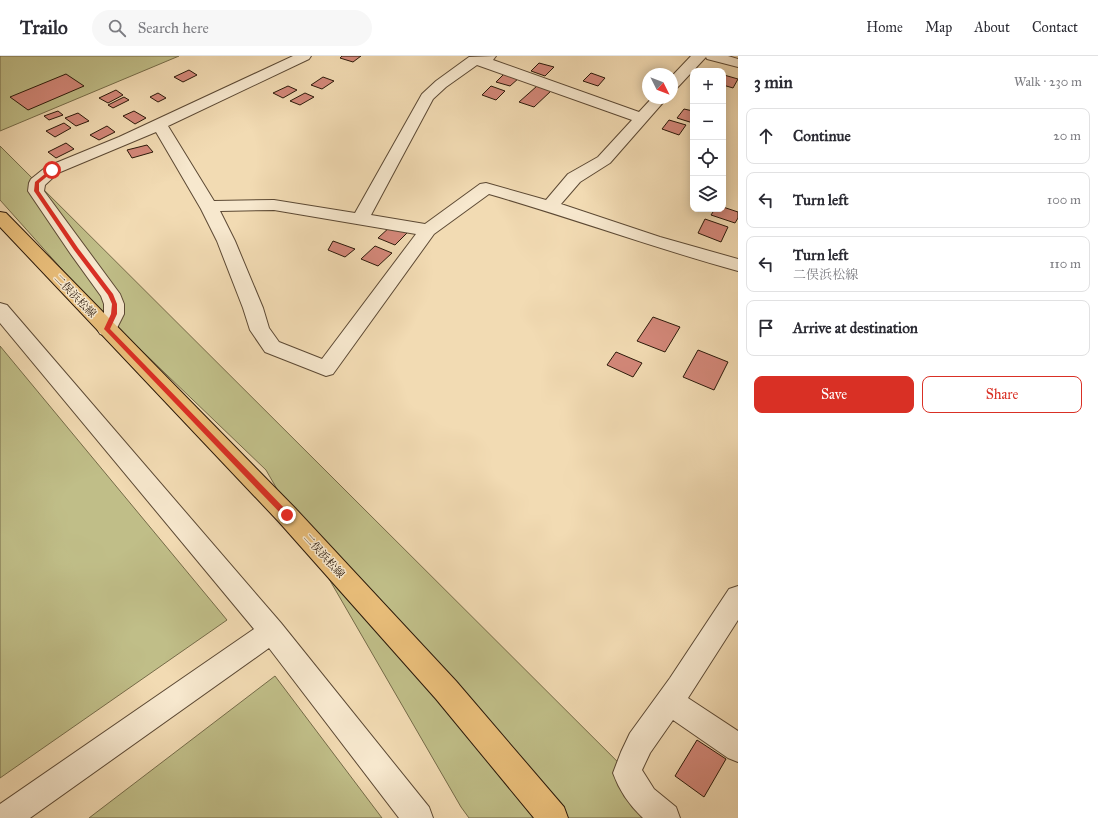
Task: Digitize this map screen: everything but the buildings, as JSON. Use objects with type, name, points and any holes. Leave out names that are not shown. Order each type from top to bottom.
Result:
[{"type":"main road","name":"二俣浜松線","points":[[0,217],[297,527],[446,690],[553,818]]},
{"type":"street","points":[[107,329],[114,314],[114,304],[110,294],[76,249],[36,191],[37,183],[52,170],[159,124],[304,56]]},
{"type":"street","points":[[678,79],[699,56]]},
{"type":"street","points":[[712,56],[738,63]]},
{"type":"street","points":[[360,219],[427,97],[441,84],[474,60],[486,58],[642,118]]},
{"type":"street","points":[[550,206],[574,178],[604,160],[655,104]]},
{"type":"street","points":[[159,124],[208,206],[226,241],[253,308],[260,330],[272,347],[326,369],[428,230],[486,188],[550,206],[654,241],[738,266]]},
{"type":"street","points":[[208,206],[274,205],[428,230]]},
{"type":"street","points":[[0,310],[272,630],[418,818]]},
{"type":"street","points":[[665,818],[644,799],[627,774],[631,761],[638,744],[670,702],[738,597]]},
{"type":"street","points":[[5,818],[272,630]]},
{"type":"street","points":[[670,702],[738,748]]},
{"type":"shaded area","points":[[0,56],[179,56],[0,131]]},
{"type":"shaded area","points":[[0,146],[674,818],[469,818],[461,807],[266,470],[93,304],[0,200]]},
{"type":"shaded area","points":[[0,346],[227,620],[0,778]]},
{"type":"shaded area","points":[[275,676],[382,818],[89,818]]},
{"type":"route","points":[[52,170],[37,183],[36,191],[76,249],[110,294],[114,304],[114,314],[107,329],[287,515]]}]
